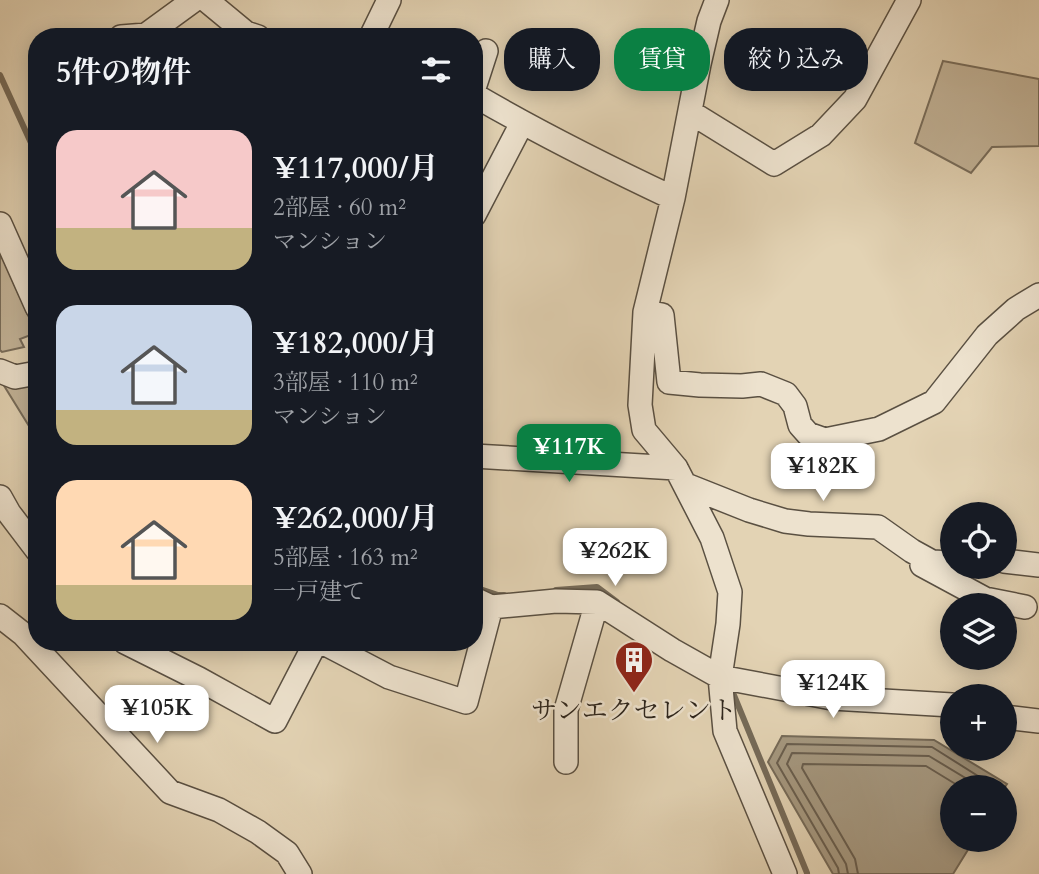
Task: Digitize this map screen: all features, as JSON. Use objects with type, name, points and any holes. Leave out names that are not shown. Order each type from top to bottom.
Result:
[{"type":"street","points":[[156,28],[194,0]]},
{"type":"street","points":[[206,0],[240,28]]},
{"type":"street","points":[[375,28],[389,0]]},
{"type":"street","points":[[718,0],[709,21],[699,64],[673,198],[646,312],[640,405],[644,430],[681,476],[712,538],[730,592],[720,677],[725,731],[785,874]]},
{"type":"street","points":[[690,112],[774,164],[821,135],[855,99],[909,0]]},
{"type":"street","points":[[483,60],[486,51]]},
{"type":"street","points":[[483,100],[603,165],[673,198]]},
{"type":"street","points":[[483,198],[522,123]]},
{"type":"street","points":[[0,224],[28,286]]},
{"type":"street","points":[[646,312],[662,315],[669,382],[742,386],[761,384],[786,394],[795,406],[800,425],[808,434],[825,440],[879,429],[934,402],[987,335],[1016,309],[1039,295]]},
{"type":"street","points":[[0,371],[15,377],[28,375]]},
{"type":"street","points":[[483,457],[681,476],[749,510],[785,521],[878,527],[932,562],[940,562]]},
{"type":"street","points":[[0,496],[28,538]]},
{"type":"street","points":[[901,543],[906,556],[985,599],[1025,607]]},
{"type":"street","points":[[1017,562],[1039,565]]},
{"type":"street","points":[[566,762],[566,710],[597,602]]},
{"type":"street","points":[[483,603],[597,602],[720,677],[832,698],[940,704]]},
{"type":"street","points":[[0,616],[28,639]]},
{"type":"street","points":[[39,651],[170,792],[219,810],[258,832],[287,853],[300,874]]},
{"type":"street","points":[[143,651],[275,721],[311,651]]},
{"type":"street","points":[[339,651],[389,677],[466,702],[475,651]]},
{"type":"street","points":[[1017,718],[1039,721]]},
{"type":"shaded area","points":[[943,61],[1039,79],[1039,146],[992,147],[971,173],[915,143]]},
{"type":"shaded area","points":[[0,252],[28,315],[28,336],[20,339],[24,347],[2,352]]},
{"type":"shaded area","points":[[28,381],[28,424],[3,384]]},
{"type":"water","points":[[782,736],[934,740],[940,744],[940,761],[969,761],[992,775],[940,775],[940,852],[967,852],[953,874],[833,874],[768,762]]},
{"type":"waterway","points":[[0,75],[28,136]]},
{"type":"waterway","points":[[556,590],[597,587],[617,602]]},
{"type":"waterway","points":[[483,590],[504,595]]},
{"type":"waterway","points":[[731,688],[807,873]]},
{"type":"place","name":"サンエクセレント","points":[[634,694]]}]
